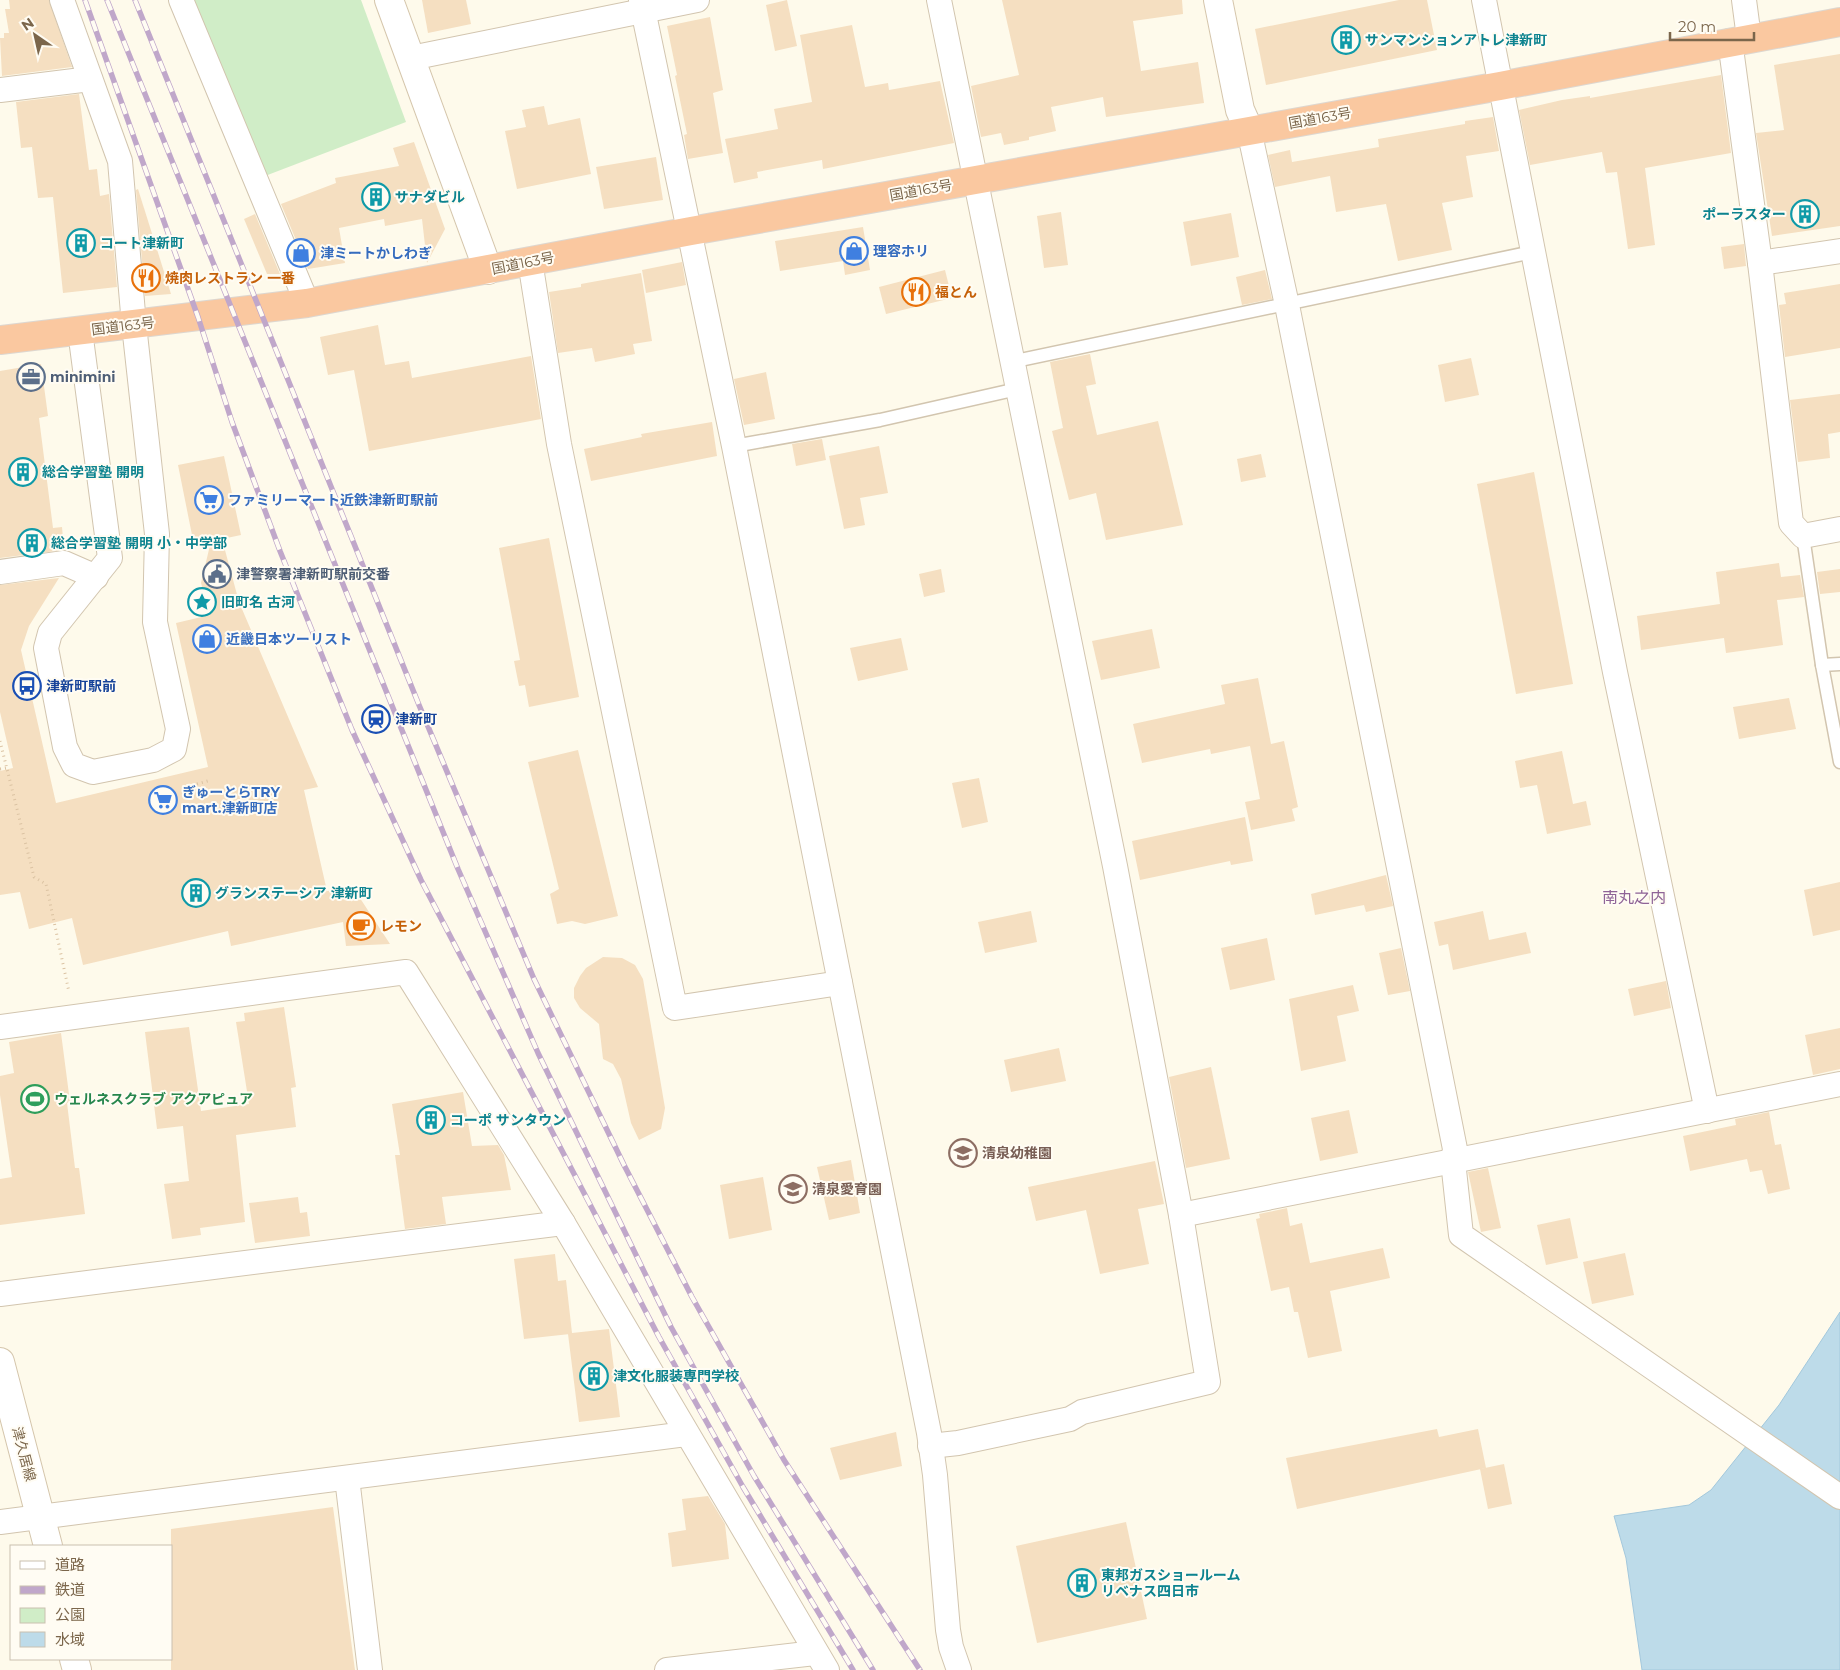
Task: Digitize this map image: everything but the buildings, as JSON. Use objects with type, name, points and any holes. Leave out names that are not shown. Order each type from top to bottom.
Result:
[{"type":"highway","name":"国道163号","points":[[0,340],[307,303],[691,231],[1500,86],[1840,22]]},
{"type":"street","points":[[62,0],[120,162],[134,325],[157,534],[156,622],[178,729],[174,749],[153,760],[94,772],[74,765],[65,747],[46,648],[50,633],[110,558],[80,331]]},
{"type":"street","points":[[181,0],[307,303]]},
{"type":"street","points":[[389,0],[488,270]]},
{"type":"street","points":[[411,58],[642,6],[697,0]]},
{"type":"street","points":[[930,1446],[958,1443],[1070,1419],[1082,1412],[1208,1382],[1181,1214],[1115,866],[1016,388],[939,0]]},
{"type":"street","points":[[1218,0],[1240,110],[1248,130],[1287,305],[1455,1150],[1453,1161],[1461,1235],[1840,1497]]},
{"type":"street","points":[[1484,0],[1615,672],[1707,1111]]},
{"type":"street","points":[[1744,0],[1740,40],[1760,263],[1791,523],[1803,536],[1840,529]]},
{"type":"street","points":[[642,6],[691,231],[936,1475],[951,1647],[959,1670]]},
{"type":"street","points":[[0,90],[90,79]]},
{"type":"street","points":[[1760,263],[1840,251]]},
{"type":"street","points":[[530,261],[559,444],[675,1008],[840,983]]},
{"type":"street","points":[[0,572],[64,563],[96,577]]},
{"type":"street","points":[[0,1027],[406,972],[563,1223],[821,1661],[667,1670]]},
{"type":"street","points":[[1181,1214],[1840,1084]]},
{"type":"street","points":[[0,1294],[563,1223]]},
{"type":"street","name":"津久居線","points":[[0,1362],[48,1545]]},
{"type":"street","points":[[0,1522],[686,1434]]},
{"type":"street","points":[[347,1478],[370,1670]]},
{"type":"lane","points":[[1011,362],[1532,252]]},
{"type":"lane","points":[[734,446],[880,420],[1016,388]]},
{"type":"lane","points":[[1803,536],[1822,665],[1840,762]]},
{"type":"lane","points":[[1822,665],[1840,664]]},
{"type":"path","points":[[0,740],[34,877],[46,884],[74,1017]]},
{"type":"path","points":[[0,769],[7,768]]},
{"type":"path","points":[[197,784],[211,780]]},
{"type":"green space","points":[[193,0],[361,0],[406,122],[265,176]]},
{"type":"water","points":[[1840,1312],[1840,1670],[1642,1670],[1626,1558],[1614,1516],[1689,1505],[1711,1490],[1779,1405]]},
{"type":"railway","points":[[85,0],[198,317],[232,422],[280,551],[352,730],[421,880],[659,1337],[743,1487],[853,1670]]},
{"type":"railway","points":[[107,0],[458,869],[538,1053],[671,1327],[754,1476],[873,1670]]},
{"type":"railway","points":[[135,0],[419,705],[534,979],[624,1165],[692,1297],[784,1460],[920,1670]]},
{"type":"place","name":"サンマンションアトレ津新町","points":[[1346,40]]},
{"type":"place","name":"サナダビル","points":[[376,197]]},
{"type":"place","name":"ポーラスター","points":[[1805,214]]},
{"type":"place","name":"コート津新町","points":[[81,243]]},
{"type":"place","name":"理容ホリ","points":[[854,251]]},
{"type":"place","name":"津ミートかしわぎ","points":[[301,253]]},
{"type":"place","name":"焼肉レストラン 一番","points":[[146,278]]},
{"type":"place","name":"福とん","points":[[916,292]]},
{"type":"place","name":"minimini","points":[[31,377]]},
{"type":"place","name":"総合学習塾 開明","points":[[23,472]]},
{"type":"place","name":"ファミリーマート近鉄津新町駅前","points":[[209,500]]},
{"type":"place","name":"総合学習塾 開明 小・中学部","points":[[32,543]]},
{"type":"place","name":"津警察署津新町駅前交番","points":[[217,574]]},
{"type":"place","name":"旧町名 古河","points":[[202,602]]},
{"type":"place","name":"近畿日本ツーリスト","points":[[207,639]]},
{"type":"place","name":"津新町駅前","points":[[27,686]]},
{"type":"place","name":"津新町","points":[[376,719]]},
{"type":"place","name":"ぎゅーとらTRY mart.津新町店","points":[[163,800]]},
{"type":"place","name":"グランステーシア 津新町","points":[[196,893]]},
{"type":"place","name":"レモン","points":[[361,926]]},
{"type":"place","name":"ウェルネスクラブ アクアピュア","points":[[35,1099]]},
{"type":"place","name":"コーポ サンタウン","points":[[431,1120]]},
{"type":"place","name":"清泉幼稚園","points":[[963,1153]]},
{"type":"place","name":"清泉愛育園","points":[[793,1189]]},
{"type":"place","name":"津文化服装専門学校","points":[[594,1376]]},
{"type":"place","name":"東邦ガスショールーム リベナス四日市","points":[[1082,1583]]},
{"type":"district","name":"南丸之内","points":[[1634,897]]}]
